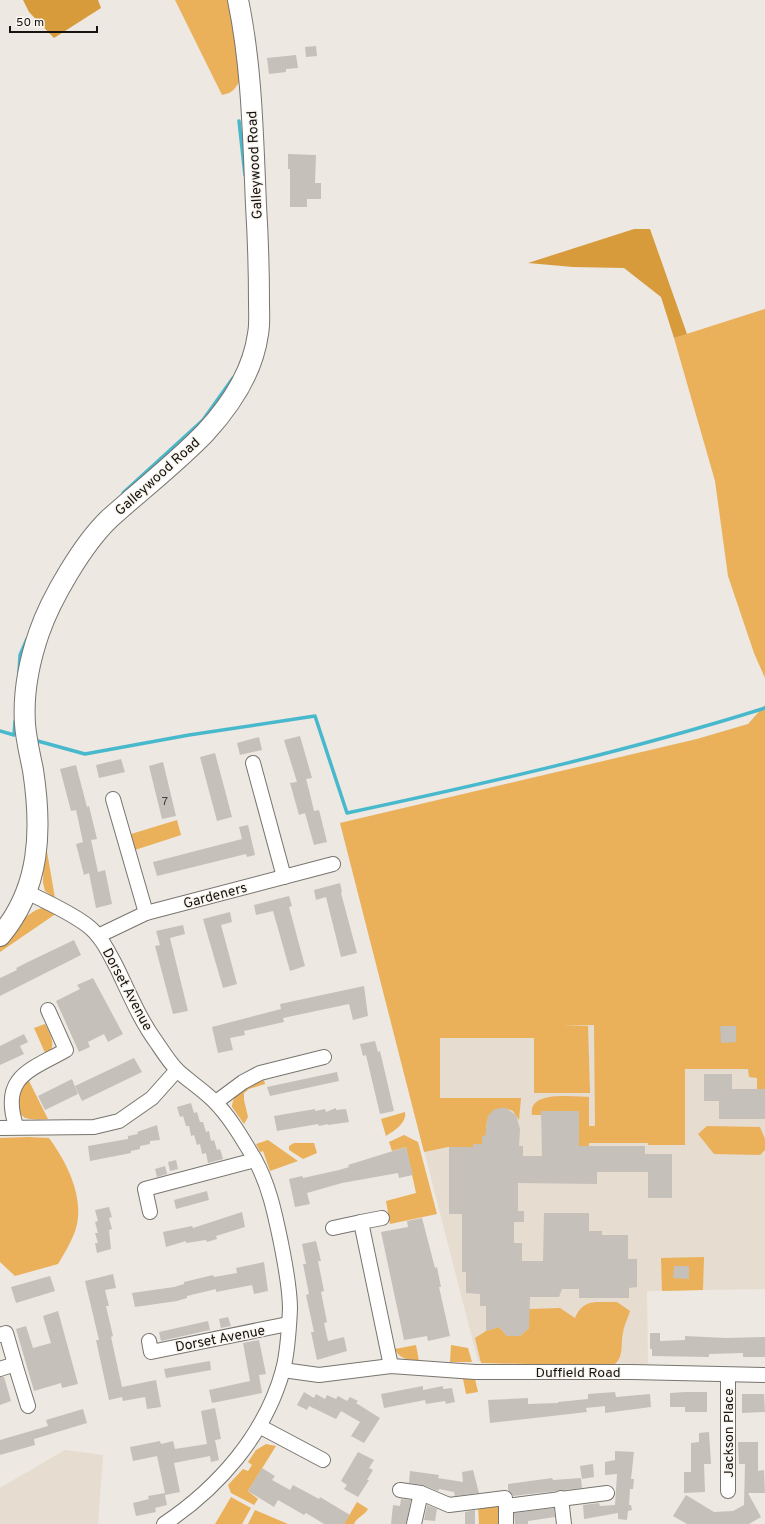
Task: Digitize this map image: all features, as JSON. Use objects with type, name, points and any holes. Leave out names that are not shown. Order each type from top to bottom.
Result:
[{"type":"street","name":"Galleywood Road","points":[[0,936],[20,907],[27,892],[37,848],[39,819],[25,723],[27,677],[40,631],[56,597],[78,558],[108,521],[206,432],[231,399],[250,367],[258,334],[259,264],[250,94],[238,0]]},
{"type":"street","points":[[253,763],[284,877]]},
{"type":"street","points":[[114,799],[146,913]]},
{"type":"street","name":"Gardeners","points":[[98,936],[146,913],[333,864]]},
{"type":"street","name":"Dorset Avenue","points":[[27,892],[66,912],[90,927],[98,936],[107,948],[145,1025],[177,1070],[216,1102],[233,1124],[256,1160],[270,1195],[278,1224],[290,1307],[283,1370],[259,1426],[217,1482],[184,1510],[164,1524]]},
{"type":"street","points":[[16,1126],[9,1110],[10,1092],[20,1076],[66,1050],[48,1010]]},
{"type":"street","points":[[216,1102],[243,1082],[260,1073],[324,1057]]},
{"type":"street","points":[[0,1128],[16,1126],[94,1127],[120,1121],[152,1098],[177,1070]]},
{"type":"street","points":[[150,1212],[145,1189],[256,1160]]},
{"type":"street","points":[[333,1228],[382,1218]]},
{"type":"street","points":[[361,1222],[391,1366]]},
{"type":"street","name":"Dorset Avenue","points":[[151,1352],[288,1324]]},
{"type":"street","points":[[0,1335],[6,1333],[28,1406]]},
{"type":"street","points":[[0,1369],[15,1364]]},
{"type":"street","name":"Duffield Road","points":[[283,1370],[320,1375],[391,1366],[475,1372],[632,1372],[765,1375]]},
{"type":"street","name":"Jackson Place","points":[[728,1375],[728,1491]]},
{"type":"street","points":[[259,1426],[323,1460]]},
{"type":"street","points":[[400,1490],[421,1493],[449,1505],[505,1498],[506,1524]]},
{"type":"street","points":[[414,1524],[421,1493]]},
{"type":"street","points":[[506,1506],[607,1493]]},
{"type":"street","points":[[561,1498],[564,1524]]},
{"type":"shaded area","points":[[23,0],[98,0],[101,8],[54,38],[29,12]]},
{"type":"shaded area","points":[[175,0],[233,0],[241,78],[232,91],[222,95]]},
{"type":"shaded area","points":[[634,229],[650,229],[687,334],[674,338],[661,297],[624,268],[573,267],[528,263]]},
{"type":"shaded area","points":[[765,309],[765,678],[754,653],[728,576],[715,481],[674,338]]},
{"type":"shaded area","points":[[765,705],[765,1089],[757,1089],[757,1078],[749,1077],[748,1069],[685,1069],[685,1145],[648,1145],[648,1143],[589,1143],[588,1156],[579,1157],[579,1111],[532,1115],[533,1107],[537,1102],[544,1098],[563,1096],[589,1097],[589,1126],[595,1126],[594,1025],[561,1026],[588,1026],[590,1093],[534,1093],[534,1038],[440,1038],[440,1098],[521,1098],[519,1120],[513,1111],[506,1109],[495,1110],[488,1118],[488,1136],[482,1136],[482,1144],[474,1144],[473,1147],[448,1147],[424,1152],[340,823],[697,739],[748,724]]},
{"type":"shaded area","points":[[765,723],[765,1289],[647,1291],[648,1364],[478,1361],[340,823],[697,739],[748,724]]},
{"type":"shaded area","points":[[177,820],[181,835],[135,850],[131,834]]},
{"type":"shaded area","points":[[44,840],[55,898],[45,891],[43,883]]},
{"type":"shaded area","points":[[42,908],[57,913],[0,952],[0,947],[19,924],[30,914]]},
{"type":"shaded area","points":[[45,1024],[52,1040],[52,1048],[46,1055],[34,1028]]},
{"type":"shaded area","points":[[28,1079],[48,1119],[25,1118],[19,1111],[19,1088]]},
{"type":"shaded area","points":[[264,1080],[265,1084],[249,1089],[244,1093],[248,1117],[244,1124],[232,1107],[233,1101],[239,1092]]},
{"type":"shaded area","points":[[405,1112],[402,1123],[386,1136],[381,1119]]},
{"type":"shaded area","points":[[707,1126],[760,1127],[765,1139],[765,1150],[760,1155],[714,1154],[698,1134]]},
{"type":"shaded area","points":[[404,1135],[418,1142],[437,1214],[390,1224],[386,1201],[416,1193],[406,1147],[392,1151],[389,1142]]},
{"type":"shaded area","points":[[0,1138],[49,1138],[63,1159],[74,1184],[77,1196],[77,1222],[74,1234],[58,1264],[15,1276],[0,1262]]},
{"type":"shaded area","points":[[268,1140],[298,1161],[270,1171],[263,1151],[260,1152],[256,1144]]},
{"type":"shaded area","points":[[294,1143],[314,1143],[317,1153],[303,1159],[289,1150],[289,1146]]},
{"type":"shaded area","points":[[704,1257],[703,1290],[662,1291],[661,1258]]},
{"type":"shaded area","points":[[592,1302],[617,1302],[630,1311],[622,1338],[621,1355],[613,1366],[481,1363],[475,1338],[486,1331],[499,1327],[507,1336],[520,1336],[529,1328],[529,1309],[560,1308],[575,1318],[583,1307]]},
{"type":"shaded area","points":[[416,1345],[419,1361],[402,1357],[395,1349]]},
{"type":"shaded area","points":[[451,1345],[468,1348],[472,1362],[450,1362]]},
{"type":"shaded area","points":[[463,1379],[475,1379],[478,1392],[466,1394]]},
{"type":"shaded area","points":[[266,1444],[276,1446],[248,1491],[258,1499],[254,1505],[231,1493],[228,1485],[243,1469],[248,1471],[252,1465],[248,1462],[256,1450]]},
{"type":"shaded area","points":[[65,1450],[103,1455],[98,1524],[0,1524],[0,1488]]},
{"type":"shaded area","points":[[231,1497],[251,1508],[242,1524],[215,1524]]},
{"type":"shaded area","points":[[357,1502],[368,1509],[354,1524],[344,1524]]},
{"type":"shaded area","points":[[478,1505],[501,1505],[503,1524],[479,1524]]},
{"type":"shaded area","points":[[255,1510],[288,1524],[248,1524]]},
{"type":"building","points":[[316,46],[317,56],[306,57],[305,47]]},
{"type":"building","points":[[296,55],[298,68],[286,69],[286,72],[269,74],[267,58]]},
{"type":"building","points":[[288,154],[316,155],[315,183],[321,183],[321,199],[307,199],[307,207],[290,207],[290,169],[288,169]]},
{"type":"building","points":[[300,736],[312,778],[306,779],[314,811],[319,810],[327,842],[314,845],[305,813],[299,815],[290,783],[297,782],[284,740]]},
{"type":"building","points":[[259,737],[262,750],[240,755],[237,743]]},
{"type":"building","points":[[215,753],[232,817],[217,821],[200,757]]},
{"type":"building","points":[[121,759],[125,772],[99,778],[96,765]]},
{"type":"building","points":[[163,762],[176,816],[162,819],[149,766]]},
{"type":"building","points":[[76,765],[87,807],[89,806],[97,839],[91,840],[98,872],[105,870],[112,904],[96,908],[89,873],[84,875],[76,844],[83,842],[76,810],[71,811],[60,769]]},
{"type":"building","points":[[248,825],[255,855],[247,857],[246,854],[157,876],[153,862],[242,839],[239,827]]},
{"type":"building","points":[[340,883],[341,893],[357,953],[341,957],[326,897],[316,900],[314,890]]},
{"type":"building","points":[[289,896],[292,906],[289,907],[305,966],[290,971],[273,911],[256,915],[254,905]]},
{"type":"building","points":[[230,912],[232,922],[221,925],[237,984],[223,988],[203,919]]},
{"type":"building","points":[[183,925],[185,934],[170,938],[188,1011],[173,1014],[155,946],[160,945],[156,931]]},
{"type":"building","points":[[74,940],[81,955],[0,996],[0,978],[17,970],[16,968]]},
{"type":"building","points":[[93,978],[123,1034],[108,1042],[104,1034],[88,1042],[90,1047],[79,1052],[56,1001],[80,989],[77,985]]},
{"type":"building","points":[[364,986],[368,1016],[353,1020],[349,1004],[283,1018],[284,1022],[244,1031],[245,1035],[230,1038],[233,1050],[218,1053],[212,1027],[281,1009],[280,1004]]},
{"type":"building","points":[[720,1026],[736,1026],[736,1042],[721,1043]]},
{"type":"building","points":[[24,1034],[28,1042],[20,1046],[24,1054],[0,1065],[0,1046]]},
{"type":"building","points":[[375,1041],[378,1052],[380,1051],[394,1111],[380,1114],[366,1055],[363,1056],[360,1044]]},
{"type":"building","points":[[134,1058],[142,1072],[82,1101],[75,1086]]},
{"type":"building","points":[[337,1072],[339,1081],[270,1096],[267,1087]]},
{"type":"building","points":[[704,1074],[732,1074],[732,1089],[765,1089],[765,1119],[719,1119],[719,1101],[704,1101]]},
{"type":"building","points":[[72,1079],[78,1094],[45,1110],[38,1096]]},
{"type":"building","points":[[191,1103],[194,1113],[197,1112],[200,1122],[203,1122],[206,1132],[209,1131],[211,1141],[214,1140],[217,1150],[220,1149],[223,1159],[208,1163],[206,1153],[202,1154],[200,1144],[197,1145],[194,1135],[191,1136],[189,1126],[186,1126],[183,1116],[180,1117],[177,1107]]},
{"type":"building","points":[[336,1108],[336,1110],[346,1109],[349,1122],[319,1126],[318,1124],[277,1131],[274,1116],[315,1109],[315,1111],[325,1109],[326,1112]]},
{"type":"building","points":[[506,1108],[516,1115],[520,1129],[519,1146],[523,1146],[523,1156],[542,1156],[541,1111],[579,1111],[579,1146],[645,1146],[645,1154],[672,1154],[672,1198],[648,1198],[648,1172],[597,1172],[597,1184],[518,1183],[518,1211],[524,1211],[524,1222],[514,1222],[514,1243],[522,1243],[522,1261],[543,1261],[544,1213],[589,1213],[589,1231],[602,1231],[602,1235],[628,1235],[628,1259],[637,1259],[637,1287],[629,1288],[629,1298],[579,1298],[579,1289],[562,1289],[559,1297],[530,1297],[529,1328],[520,1336],[507,1336],[499,1327],[486,1331],[486,1306],[480,1306],[480,1294],[466,1293],[466,1272],[462,1272],[462,1214],[449,1214],[449,1147],[473,1147],[474,1144],[482,1144],[482,1136],[485,1136],[488,1116],[493,1110]]},
{"type":"building","points":[[157,1125],[160,1140],[150,1141],[150,1144],[140,1146],[140,1149],[131,1151],[131,1153],[90,1161],[88,1146],[128,1139],[128,1136],[138,1134],[137,1132]]},
{"type":"building","points":[[406,1147],[413,1175],[399,1178],[398,1173],[342,1183],[307,1193],[310,1204],[295,1207],[289,1179],[302,1176],[303,1178],[339,1170],[349,1167],[348,1165]]},
{"type":"building","points":[[176,1160],[178,1169],[170,1171],[168,1162]]},
{"type":"building","points":[[165,1166],[167,1174],[157,1177],[155,1169]]},
{"type":"building","points":[[207,1191],[209,1200],[176,1209],[174,1200]]},
{"type":"building","points":[[109,1207],[112,1217],[109,1218],[112,1229],[109,1230],[111,1249],[97,1253],[95,1243],[98,1243],[95,1233],[98,1233],[95,1222],[98,1221],[95,1210]]},
{"type":"building","points":[[242,1212],[245,1227],[216,1236],[217,1239],[207,1242],[206,1240],[186,1243],[186,1241],[166,1247],[163,1232],[192,1226],[193,1228]]},
{"type":"building","points":[[422,1218],[435,1268],[437,1267],[441,1287],[439,1287],[450,1336],[428,1341],[427,1336],[404,1340],[381,1232],[408,1227],[407,1221]]},
{"type":"building","points":[[316,1241],[321,1261],[318,1261],[324,1291],[321,1292],[327,1322],[324,1323],[328,1341],[344,1337],[347,1351],[317,1360],[311,1332],[314,1332],[306,1295],[309,1294],[303,1264],[306,1264],[302,1244]]},
{"type":"building","points":[[264,1262],[268,1291],[254,1294],[252,1285],[216,1292],[216,1289],[187,1296],[187,1298],[177,1301],[135,1307],[132,1293],[174,1287],[184,1284],[184,1282],[213,1275],[214,1277],[237,1273],[236,1268]]},
{"type":"building","points":[[674,1266],[689,1266],[689,1279],[673,1278]]},
{"type":"building","points":[[113,1274],[116,1288],[105,1290],[109,1306],[106,1306],[122,1387],[156,1380],[161,1407],[147,1409],[145,1397],[123,1401],[122,1397],[109,1400],[96,1340],[99,1340],[85,1281]]},
{"type":"building","points":[[50,1276],[55,1291],[16,1303],[11,1287]]},
{"type":"building","points":[[58,1311],[78,1384],[62,1388],[61,1383],[34,1391],[16,1329],[26,1326],[33,1348],[51,1343],[43,1316]]},
{"type":"building","points":[[228,1317],[231,1326],[221,1328],[219,1319]]},
{"type":"building","points":[[208,1321],[210,1330],[161,1341],[159,1332]]},
{"type":"building","points":[[650,1333],[660,1333],[660,1341],[685,1340],[685,1336],[726,1338],[765,1337],[765,1357],[743,1357],[743,1353],[709,1354],[709,1357],[652,1356],[652,1349],[650,1349]]},
{"type":"building","points":[[259,1340],[266,1374],[259,1375],[262,1393],[212,1403],[209,1390],[250,1381],[243,1343]]},
{"type":"building","points":[[210,1361],[211,1370],[166,1378],[164,1369]]},
{"type":"building","points":[[0,1377],[4,1377],[11,1401],[0,1405]]},
{"type":"building","points":[[423,1386],[423,1390],[443,1386],[443,1389],[452,1388],[455,1402],[446,1404],[445,1401],[426,1404],[425,1400],[384,1408],[381,1394]]},
{"type":"building","points":[[304,1392],[314,1398],[316,1394],[325,1399],[327,1395],[336,1399],[338,1396],[347,1401],[350,1397],[358,1401],[356,1403],[380,1418],[364,1443],[351,1436],[360,1422],[341,1411],[336,1419],[309,1406],[307,1410],[297,1405]]},
{"type":"building","points":[[615,1392],[616,1397],[650,1394],[651,1407],[605,1413],[605,1406],[586,1408],[587,1412],[490,1423],[488,1400],[528,1398],[528,1404],[558,1403],[588,1399],[588,1394]]},
{"type":"building","points":[[707,1392],[707,1412],[685,1412],[685,1407],[670,1407],[670,1393]]},
{"type":"building","points":[[742,1394],[764,1394],[765,1412],[742,1413]]},
{"type":"building","points":[[215,1408],[221,1439],[215,1440],[219,1460],[211,1462],[210,1456],[174,1463],[180,1492],[165,1495],[167,1505],[155,1508],[156,1512],[136,1516],[133,1503],[149,1499],[148,1496],[165,1493],[157,1456],[133,1461],[130,1447],[160,1441],[161,1444],[173,1441],[175,1449],[207,1444],[201,1411]]},
{"type":"building","points":[[83,1409],[87,1423],[34,1439],[35,1445],[0,1455],[0,1440],[48,1426],[46,1420]]},
{"type":"building","points":[[709,1432],[711,1464],[704,1464],[705,1492],[684,1493],[684,1472],[691,1472],[691,1443],[699,1442],[699,1433]]},
{"type":"building","points":[[738,1442],[758,1442],[758,1471],[764,1470],[765,1493],[748,1493],[761,1517],[749,1524],[687,1524],[673,1516],[686,1495],[714,1512],[733,1511],[744,1505],[745,1464],[739,1464]]},
{"type":"building","points":[[615,1451],[634,1452],[631,1479],[634,1479],[633,1489],[630,1489],[629,1505],[631,1505],[632,1510],[628,1511],[627,1520],[618,1519],[618,1513],[584,1519],[583,1505],[599,1503],[600,1506],[615,1505],[617,1474],[605,1475],[605,1462],[615,1460]]},
{"type":"building","points":[[358,1452],[374,1460],[369,1468],[373,1470],[367,1480],[369,1480],[358,1497],[344,1489],[347,1485],[341,1481]]},
{"type":"building","points":[[593,1464],[594,1477],[582,1479],[580,1466]]},
{"type":"building","points":[[262,1468],[275,1476],[272,1480],[290,1490],[293,1485],[319,1499],[320,1497],[350,1515],[344,1524],[324,1524],[306,1513],[304,1515],[278,1500],[274,1507],[248,1491]]},
{"type":"building","points":[[473,1470],[479,1493],[455,1496],[454,1492],[439,1489],[438,1491],[423,1485],[409,1483],[410,1471],[439,1475],[438,1478],[463,1482],[462,1472]]},
{"type":"building","points":[[552,1478],[553,1480],[581,1478],[582,1488],[513,1496],[508,1490],[508,1484]]},
{"type":"building","points":[[401,1499],[411,1500],[406,1524],[391,1524],[393,1505],[400,1506]]},
{"type":"building","points":[[427,1505],[437,1509],[435,1521],[424,1520]]},
{"type":"building","points":[[554,1508],[555,1517],[528,1521],[528,1524],[515,1524],[514,1513]]},
{"type":"building","points":[[475,1510],[475,1524],[465,1524],[465,1512]]},
{"type":"waterway","points":[[239,121],[245,175]]},
{"type":"waterway","points":[[123,493],[203,420],[233,378]]},
{"type":"waterway","points":[[19,673],[20,655],[27,639]]},
{"type":"waterway","points":[[34,740],[85,754],[189,735],[315,716],[347,813],[453,790],[610,752],[765,708]]},
{"type":"waterway","points":[[0,731],[14,735],[15,721]]}]
